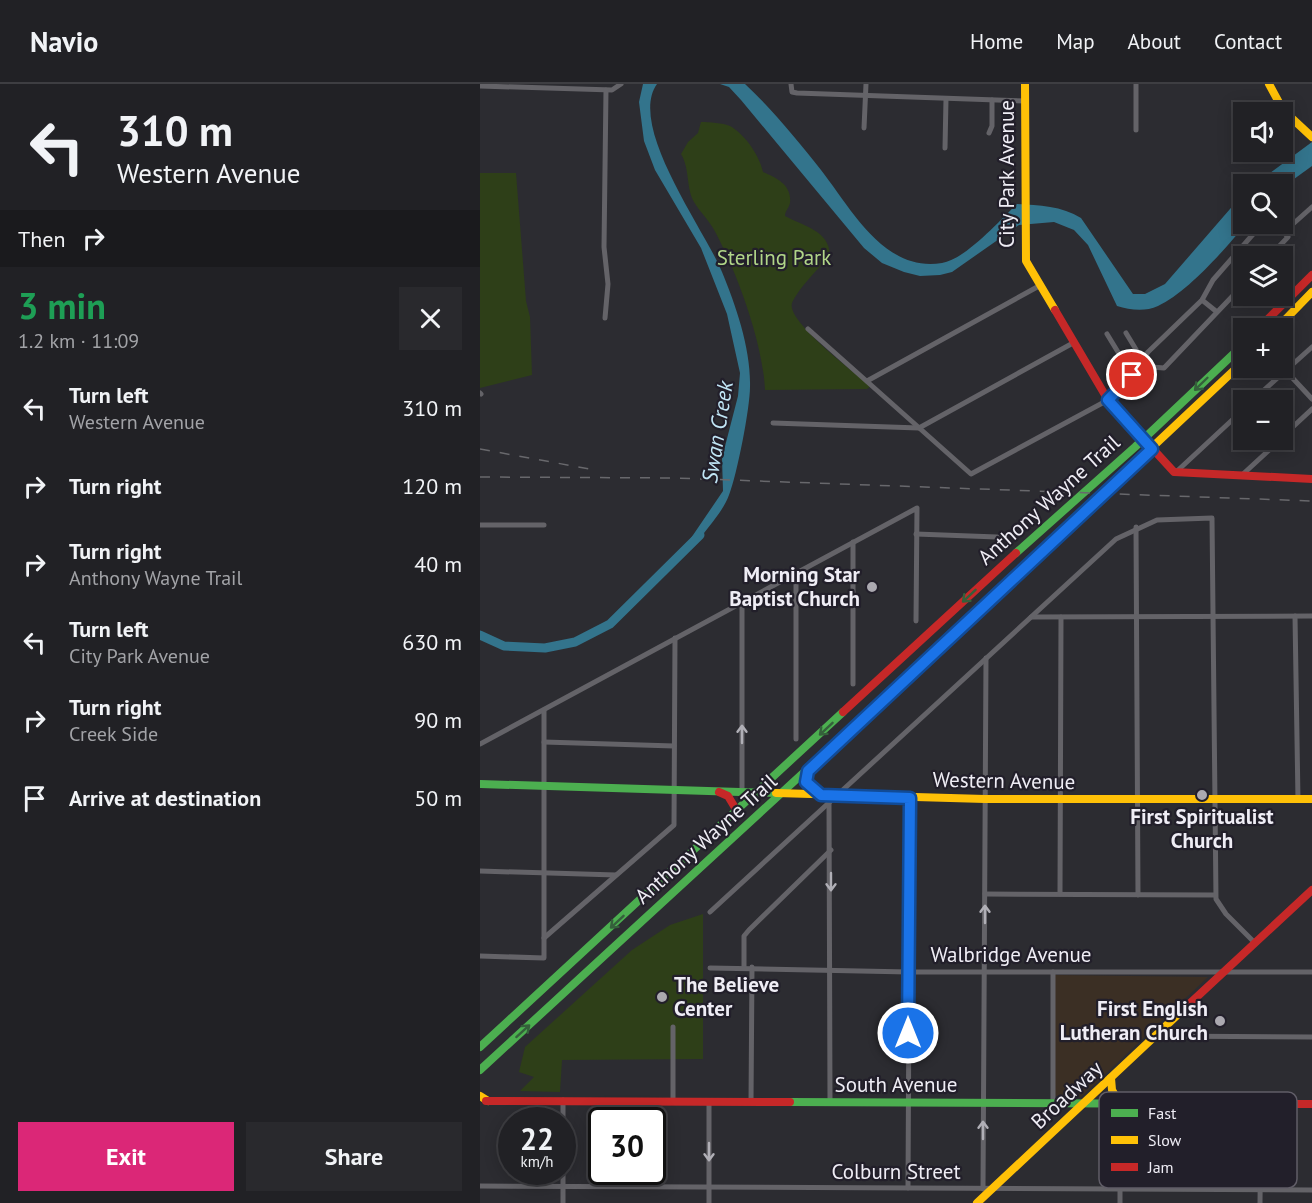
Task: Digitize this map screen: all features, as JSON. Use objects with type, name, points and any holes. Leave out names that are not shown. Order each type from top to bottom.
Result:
[{"type":"main road","name":"City Park Avenue","points":[[1025,84],[1026,261],[1072,343],[1108,400],[1173,471]]},
{"type":"main road","points":[[1269,84],[1283,110],[1310,136]]},
{"type":"main road","points":[[1293,291],[1312,267]]},
{"type":"main road","points":[[1293,293],[1312,275]]},
{"type":"main road","points":[[1287,318],[1312,294]]},
{"type":"main road","points":[[1269,318],[1280,306]]},
{"type":"main road","name":"Anthony Wayne Trail","points":[[483,1045],[1144,439],[1233,354]]},
{"type":"main road","name":"Anthony Wayne Trail","points":[[480,1070],[808,771],[1233,372]]},
{"type":"main road","points":[[1173,471],[1312,479]]},
{"type":"main road","points":[[808,771],[806,782],[821,795]]},
{"type":"main road","name":"Western Avenue","points":[[480,784],[1060,801],[1312,800]]},
{"type":"main road","points":[[719,792],[728,796],[737,811]]},
{"type":"main road","name":"Broadway","points":[[977,1203],[1312,890]]},
{"type":"main road","points":[[480,1054],[483,1045]]},
{"type":"main road","points":[[1111,1078],[1113,1092]]},
{"type":"main road","points":[[480,1095],[484,1101]]},
{"type":"main road","name":"South Avenue","points":[[484,1101],[1099,1104]]},
{"type":"street","points":[[480,86],[606,90],[615,89],[621,84]]},
{"type":"street","points":[[791,84],[792,92],[1025,101]]},
{"type":"street","points":[[864,128],[866,84]]},
{"type":"street","points":[[1136,84],[1136,130]]},
{"type":"street","points":[[605,318],[608,284],[604,247],[606,90]]},
{"type":"street","points":[[945,148],[946,99]]},
{"type":"street","points":[[989,133],[992,126],[992,100]]},
{"type":"street","points":[[1293,224],[1312,207]]},
{"type":"street","points":[[808,329],[971,474],[1108,400],[1132,375],[1148,352],[1202,300],[1213,280],[1253,234]]},
{"type":"street","points":[[1279,246],[1288,237],[1286,234]]},
{"type":"street","points":[[867,381],[1039,286]]},
{"type":"street","points":[[1141,363],[1164,368],[1233,295]]},
{"type":"street","points":[[1202,300],[1217,312]]},
{"type":"street","points":[[1126,333],[1141,363]]},
{"type":"street","points":[[1107,334],[1132,375]]},
{"type":"street","points":[[773,423],[919,428],[1072,343]]},
{"type":"street","points":[[1293,365],[1312,347]]},
{"type":"street","points":[[1264,390],[1278,378]]},
{"type":"street","points":[[1292,378],[1312,399]]},
{"type":"street","points":[[1293,427],[1312,409]]},
{"type":"street","points":[[1173,471],[1233,419]]},
{"type":"street","points":[[1241,476],[1268,450]]},
{"type":"street","points":[[480,744],[917,508],[916,621]]},
{"type":"street","points":[[710,912],[1116,539],[1136,527],[1157,520],[1212,518],[1215,895],[1226,914],[1255,943]]},
{"type":"street","points":[[480,525],[544,525]]},
{"type":"street","points":[[1136,527],[1138,895]]},
{"type":"street","points":[[916,534],[997,537]]},
{"type":"street","points":[[853,542],[853,684]]},
{"type":"street","points":[[796,573],[796,739]]},
{"type":"street","points":[[742,602],[742,792]]},
{"type":"street","points":[[1295,616],[1298,800]]},
{"type":"street","points":[[1030,617],[1312,616]]},
{"type":"street","points":[[1060,617],[1060,894]]},
{"type":"street","points":[[544,938],[674,825],[675,638]]},
{"type":"street","points":[[983,1189],[986,658]]},
{"type":"street","points":[[480,956],[544,958],[544,710]]},
{"type":"street","points":[[544,742],[674,746]]},
{"type":"street","points":[[908,1188],[910,798]]},
{"type":"street","points":[[829,802],[831,850],[830,1102]]},
{"type":"street","points":[[744,967],[744,936],[831,850]]},
{"type":"street","points":[[480,871],[616,874]]},
{"type":"street","points":[[985,894],[1215,895]]},
{"type":"street","points":[[751,1102],[752,967]]},
{"type":"street","name":"Walbridge Avenue","points":[[710,968],[752,967],[909,972],[1312,972]]},
{"type":"street","points":[[1053,972],[1053,1104]]},
{"type":"street","points":[[673,1027],[673,1101]]},
{"type":"street","points":[[1156,1036],[1312,1037]]},
{"type":"street","points":[[563,1100],[563,1203]]},
{"type":"street","points":[[709,1102],[709,1203]]},
{"type":"street","name":"Colburn Street","points":[[480,1186],[1312,1190]]},
{"type":"street","points":[[1120,1189],[1120,1203]]},
{"type":"street","points":[[1260,1190],[1260,1203]]},
{"type":"shaded area","points":[[1055,975],[1208,977],[1081,1097],[1055,1096]]},
{"type":"green space","name":"Sterling Park","points":[[701,122],[727,125],[736,130],[755,153],[763,172],[778,180],[789,191],[790,203],[785,216],[814,230],[825,240],[830,255],[795,297],[792,303],[793,311],[810,334],[871,386],[867,389],[765,390],[759,351],[747,307],[722,245],[692,197],[686,166],[681,154],[688,142],[698,133]]},
{"type":"green space","points":[[480,173],[516,173],[526,301],[530,317],[532,375],[480,388]]},
{"type":"green space","points":[[703,914],[703,1059],[562,1060],[560,1092],[520,1091],[534,1077],[519,1072],[525,1047],[632,950],[670,925]]},
{"type":"water","points":[[643,84],[657,84],[650,102],[652,125],[660,151],[722,272],[737,313],[750,373],[748,410],[729,495],[723,508],[696,544],[689,541],[723,491],[722,458],[738,396],[740,373],[727,314],[701,248],[655,170],[644,141],[639,102]]},
{"type":"water","points":[[720,84],[745,84],[794,137],[871,234],[886,248],[903,258],[921,263],[942,263],[951,260],[972,247],[1017,204],[1042,206],[1066,211],[1081,218],[1133,294],[1145,294],[1165,284],[1233,206],[1233,234],[1237,234],[1181,291],[1158,306],[1143,310],[1117,306],[1088,245],[1074,230],[1054,222],[1019,225],[952,272],[920,276],[904,272],[882,263],[864,248],[729,87]]},
{"type":"water","points":[[1312,142],[1312,166],[1293,180],[1293,174],[1269,174],[1285,162],[1293,162],[1293,156]]},
{"type":"waterway","name":"Swan Creek","points":[[480,635],[504,646],[545,648],[575,642],[610,624],[700,535]]},
{"type":"railway","points":[[480,449],[595,470]]},
{"type":"railway","points":[[480,477],[675,478],[1312,501]]},
{"type":"traffic: fast","points":[[1016,553],[1135,447],[1233,354]]},
{"type":"traffic: fast","points":[[480,1070],[900,684]]},
{"type":"traffic: fast","points":[[480,1047],[843,712]]},
{"type":"traffic: fast","points":[[808,771],[806,782],[821,795]]},
{"type":"traffic: fast","points":[[480,784],[776,793]]},
{"type":"traffic: fast","points":[[790,1102],[1099,1104]]},
{"type":"traffic: slow","points":[[1025,84],[1026,261],[1055,310]]},
{"type":"traffic: slow","points":[[1269,84],[1283,110],[1312,137]]},
{"type":"traffic: slow","points":[[1287,318],[1312,292]]},
{"type":"traffic: slow","points":[[900,684],[1233,371]]},
{"type":"traffic: slow","points":[[776,793],[985,799],[1312,799]]},
{"type":"traffic: slow","points":[[977,1203],[1186,1007]]},
{"type":"traffic: slow","points":[[1111,1078],[1113,1092]]},
{"type":"traffic: slow","points":[[480,1096],[488,1101]]},
{"type":"traffic: jam","points":[[1269,318],[1312,275]]},
{"type":"traffic: jam","points":[[1055,310],[1108,400],[1174,472],[1312,479]]},
{"type":"traffic: jam","points":[[843,712],[1016,553]]},
{"type":"traffic: jam","points":[[719,792],[728,796],[737,811]]},
{"type":"traffic: jam","points":[[1186,1007],[1312,890]]},
{"type":"traffic: jam","points":[[486,1101],[790,1102]]},
{"type":"traffic: jam","points":[[1297,1104],[1312,1104]]},
{"type":"place","name":"Morning Star Baptist Church","points":[[872,587]]},
{"type":"place","name":"First Spiritualist Church","points":[[1202,795]]},
{"type":"place","name":"The Believe Center","points":[[662,997]]},
{"type":"place","name":"First English Lutheran Church","points":[[1220,1021]]},
{"type":"route","points":[[908,1033],[910,798],[821,795],[806,782],[806,776],[808,771],[1152,449],[1108,400],[1132,375]]}]
